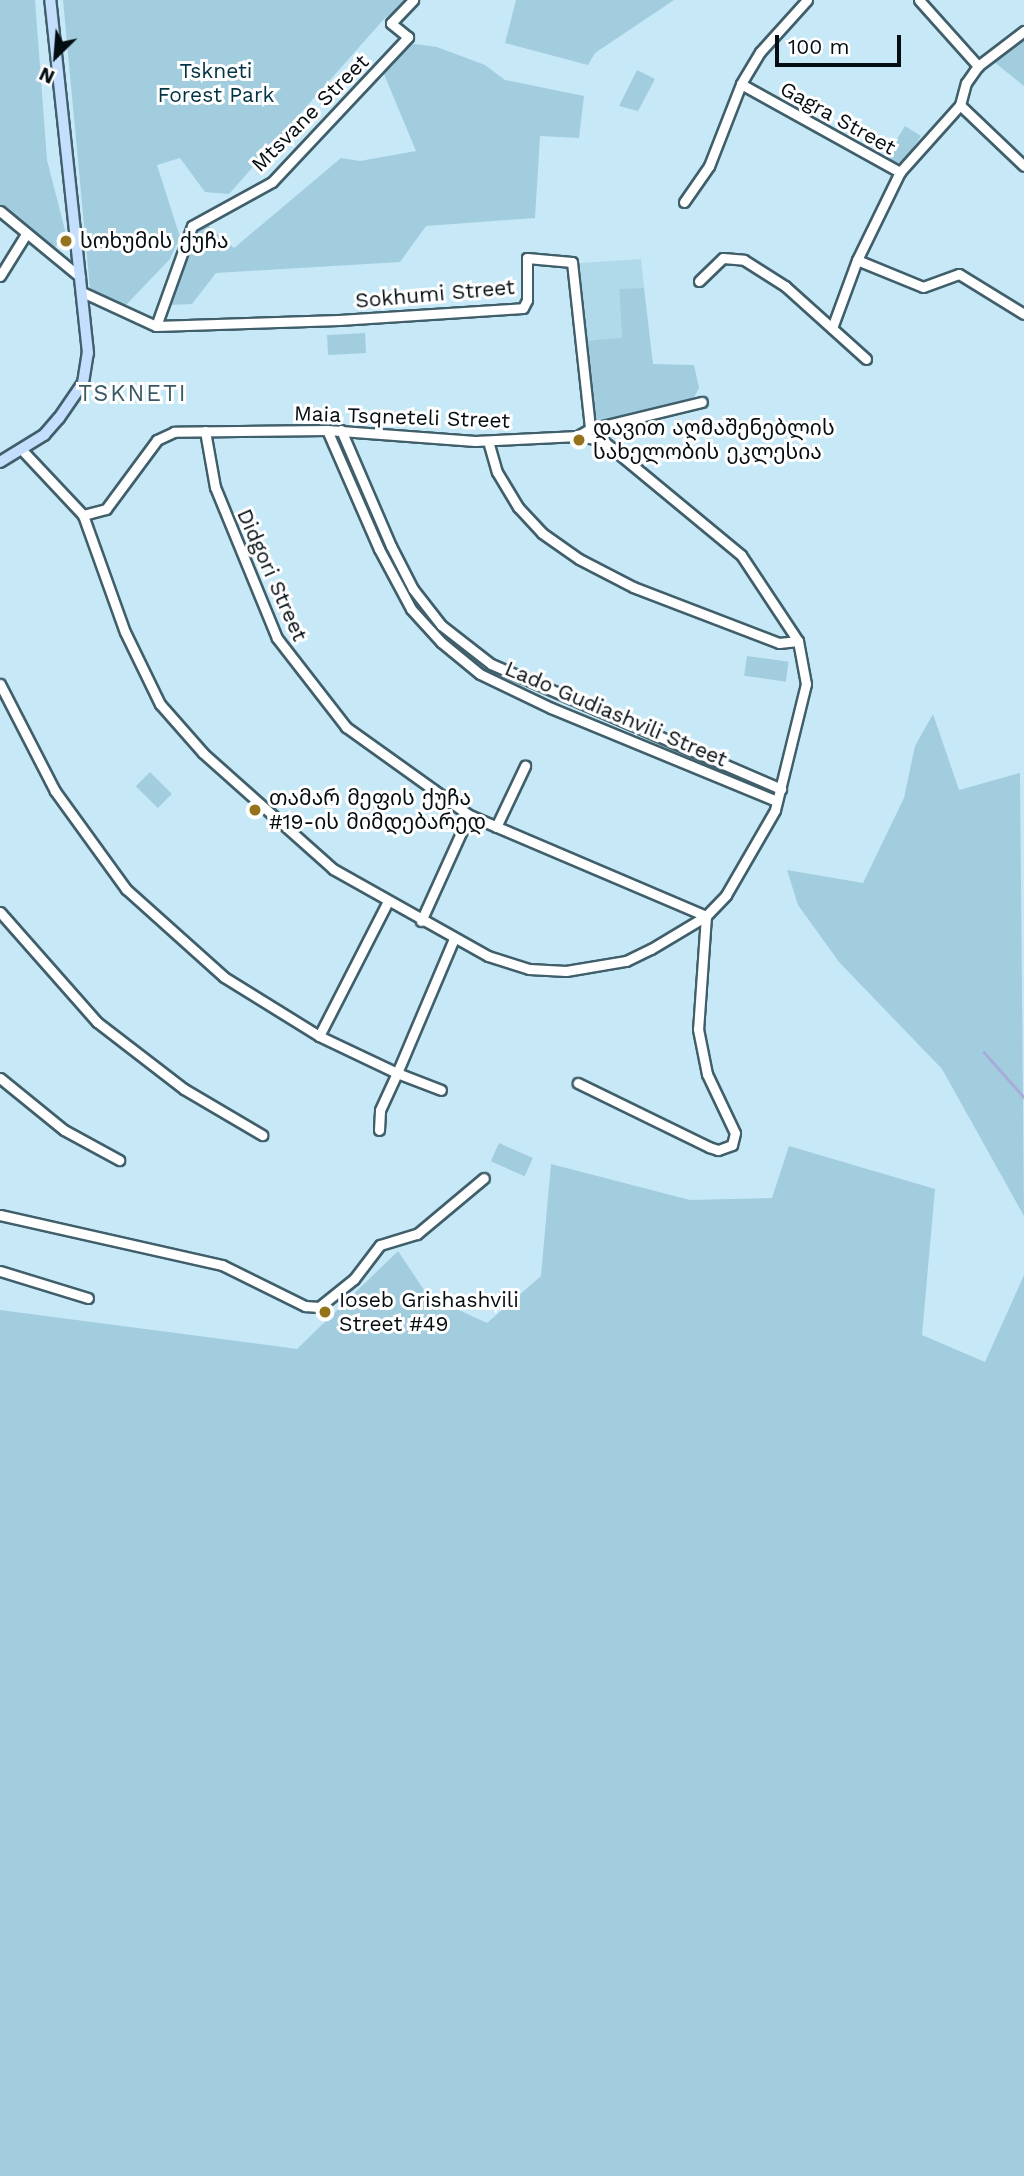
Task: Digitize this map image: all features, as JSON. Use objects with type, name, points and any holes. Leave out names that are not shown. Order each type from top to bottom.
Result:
[{"type":"main road","points":[[0,462],[44,435],[83,383],[89,353],[50,0]]},
{"type":"street","name":"Mtsvane Street","points":[[156,326],[192,226],[272,182],[408,37],[391,23],[413,0]]},
{"type":"street","points":[[684,202],[709,166],[741,84],[760,52],[807,0]]},
{"type":"street","points":[[919,0],[978,66]]},
{"type":"street","points":[[900,172],[960,105],[978,66],[1024,31]]},
{"type":"street","name":"Gagra Street","points":[[741,84],[900,172],[857,260],[832,328]]},
{"type":"street","points":[[960,105],[1024,166]]},
{"type":"street","points":[[0,211],[80,277]]},
{"type":"street","points":[[0,276],[26,234]]},
{"type":"street","name":"Sokhumi Street","points":[[82,292],[156,326],[523,308],[527,300],[527,258],[555,257],[572,262],[590,429]]},
{"type":"street","points":[[699,281],[723,258],[744,260],[785,286],[866,359]]},
{"type":"street","points":[[857,260],[923,287],[959,274],[1024,314]]},
{"type":"street","points":[[578,436],[590,429],[702,402]]},
{"type":"street","name":"Maia Tsqneteli Street","points":[[83,515],[106,509],[158,440],[174,432],[327,429],[488,441],[578,436],[602,440],[741,555],[799,641],[806,684],[777,802],[750,860],[706,916]]},
{"type":"street","name":"Lado Gudiashvili Street","points":[[327,429],[411,609],[440,642],[499,683],[777,802]]},
{"type":"street","name":"Lado Gudiashvili Street","points":[[341,430],[413,589],[441,625],[504,671],[781,789]]},
{"type":"street","name":"Didgori Street","points":[[205,431],[215,487],[277,638],[320,700],[346,727],[469,815],[706,916]]},
{"type":"street","points":[[488,441],[497,472],[518,507],[542,533],[579,559],[633,587],[779,643],[799,641]]},
{"type":"street","points":[[22,450],[83,515],[125,632],[160,704],[246,795],[333,869],[387,903],[454,939],[529,969],[566,971],[625,961],[706,916]]},
{"type":"street","points":[[353,487],[364,482]]},
{"type":"street","points":[[365,515],[376,511]]},
{"type":"street","points":[[499,683],[504,671]]},
{"type":"street","points":[[0,684],[55,791],[126,889],[225,978],[319,1036],[397,1073],[441,1090]]},
{"type":"street","points":[[669,758],[674,745]]},
{"type":"street","points":[[496,827],[525,766]]},
{"type":"street","points":[[421,921],[469,815]]},
{"type":"street","points":[[319,1036],[387,903]]},
{"type":"street","points":[[0,912],[97,1021],[184,1089],[262,1135]]},
{"type":"street","points":[[578,1083],[709,1147],[725,1149],[733,1143],[735,1133],[707,1074],[698,1029],[706,916]]},
{"type":"street","points":[[379,1130],[380,1110],[454,939]]},
{"type":"street","points":[[0,1078],[64,1130],[119,1160]]},
{"type":"street","points":[[0,1215],[222,1265],[305,1306],[319,1307],[354,1279],[380,1245],[417,1234],[484,1178]]},
{"type":"street","points":[[0,1270],[88,1298]]},
{"type":"shaded area","points":[[641,259],[644,288],[619,290],[622,339],[585,341],[580,263]]},
{"type":"green space","points":[[0,0],[35,0],[47,160],[66,234],[50,253],[0,205]]},
{"type":"green space","name":"Tskneti Forest Park","points":[[63,0],[408,0],[384,19],[229,194],[205,192],[180,158],[157,165],[180,237],[170,259],[124,307],[90,289]]},
{"type":"green space","points":[[516,0],[674,0],[595,53],[588,65],[505,43]]},
{"type":"green space","points":[[1024,34],[1024,86],[993,61]]},
{"type":"green space","points":[[407,43],[437,47],[485,65],[505,80],[584,96],[579,138],[540,136],[535,218],[426,226],[400,262],[216,273],[192,304],[169,305],[192,230],[203,221],[234,248],[341,158],[360,161],[416,151],[384,74]]},
{"type":"green space","points":[[637,70],[655,79],[638,111],[619,106]]},
{"type":"green space","points":[[905,126],[921,136],[904,162],[895,163],[886,157]]},
{"type":"green space","points":[[644,288],[653,364],[694,365],[699,388],[693,399],[594,422],[585,341],[622,338],[619,289]]},
{"type":"green space","points":[[365,333],[366,353],[328,355],[327,335]]},
{"type":"green space","points":[[747,656],[789,662],[786,682],[744,676]]},
{"type":"green space","points":[[933,714],[959,790],[1020,773],[1024,1216],[942,1069],[839,962],[798,905],[787,870],[863,883],[904,798],[915,746]]},
{"type":"green space","points":[[150,772],[172,794],[158,808],[136,786]]},
{"type":"green space","points":[[499,1143],[533,1158],[525,1176],[491,1161]]},
{"type":"green space","points":[[789,1146],[935,1189],[922,1335],[985,1362],[1024,1275],[1024,2176],[0,2176],[0,1310],[297,1349],[398,1251],[428,1296],[487,1323],[541,1276],[551,1164],[690,1200],[772,1198]]},
{"type":"waterway","points":[[984,1052],[1024,1097]]},
{"type":"place","name":"სოხუმის ქუჩა","points":[[66,241]]},
{"type":"place","name":"დავით აღმაშენებლის სახელობის ეკლესია","points":[[579,440]]},
{"type":"place","name":"თამარ მეფის ქუჩა #19-ის მიმდებარედ","points":[[255,810]]},
{"type":"place","name":"Ioseb Grishashvili Street #49","points":[[325,1312]]},
{"type":"district","name":"TSKNETI","points":[[133,394]]}]
